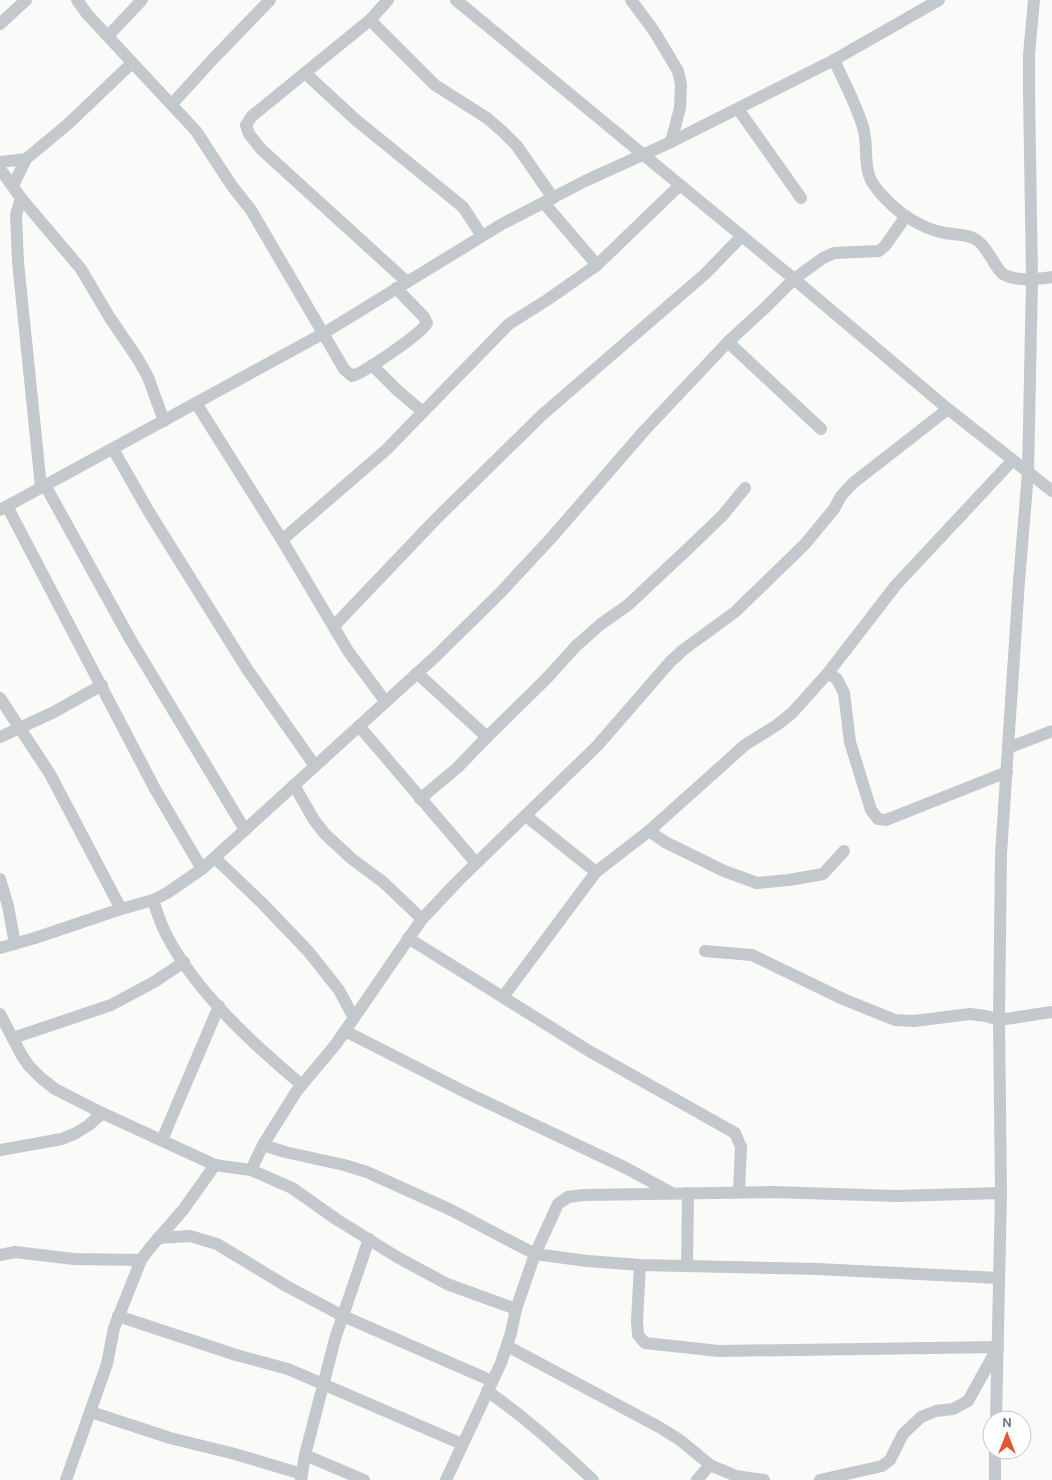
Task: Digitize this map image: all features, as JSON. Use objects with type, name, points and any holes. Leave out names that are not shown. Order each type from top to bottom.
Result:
[{"type":"street","points":[[0,24],[26,0]]},
{"type":"street","points":[[77,0],[132,63],[196,131],[251,210],[344,369],[352,376],[417,335],[426,326],[424,317],[402,285],[262,150],[249,134],[246,125],[252,116],[370,20],[388,0]]},
{"type":"street","points":[[108,36],[142,0]]},
{"type":"street","points":[[172,104],[270,0]]},
{"type":"street","points":[[456,0],[794,279],[948,409],[1052,492]]},
{"type":"street","points":[[630,0],[654,31],[678,71],[681,90],[680,108],[672,142]]},
{"type":"street","points":[[202,869],[155,789],[102,685],[4,508],[324,333],[482,236],[548,200],[672,142],[834,60],[939,0]]},
{"type":"street","points":[[996,1410],[1000,1193],[1001,847],[1028,473],[1032,279],[1029,55],[1034,0]]},
{"type":"street","points":[[370,20],[434,85],[487,118],[516,146],[548,200],[597,265]]},
{"type":"street","points":[[834,60],[867,141],[869,175],[872,182],[906,216],[935,230],[970,236],[982,245],[998,269],[1004,274],[1014,278],[1052,277]]},
{"type":"street","points":[[13,186],[26,159],[68,124],[132,63]]},
{"type":"street","points":[[305,73],[356,120],[462,207],[482,236]]},
{"type":"street","points":[[738,109],[801,198]]},
{"type":"street","points":[[0,162],[26,159]]},
{"type":"street","points":[[0,169],[21,198],[81,269],[148,377],[164,421]]},
{"type":"street","points":[[282,540],[386,450],[509,324],[597,265],[679,186]]},
{"type":"street","points":[[21,198],[16,215],[18,262],[43,486],[129,637],[246,830]]},
{"type":"street","points":[[0,948],[153,900],[202,869],[417,673],[500,593],[553,536],[644,431],[728,342],[794,279],[823,258],[834,253],[879,251],[885,246],[906,216]]},
{"type":"street","points":[[334,626],[430,526],[542,416],[705,274],[742,236]]},
{"type":"street","points":[[728,342],[821,429]]},
{"type":"street","points":[[372,365],[423,412]]},
{"type":"street","points":[[196,403],[282,540],[348,651],[385,701]]},
{"type":"street","points":[[251,1170],[263,1145],[302,1085],[345,1031],[422,919],[476,863],[596,746],[670,662],[683,650],[735,612],[805,544],[853,483],[948,409]]},
{"type":"street","points":[[112,449],[247,669],[315,766]]},
{"type":"street","points":[[502,997],[596,872],[649,831],[745,745],[777,725],[792,712],[828,673],[896,585],[1012,460]]},
{"type":"street","points":[[420,799],[457,768],[547,678],[576,646],[601,624],[628,605],[693,544],[723,515],[745,488]]},
{"type":"street","points":[[417,673],[487,737]]},
{"type":"street","points":[[828,673],[837,679],[844,693],[850,742],[871,810],[878,819],[886,820],[1007,772]]},
{"type":"street","points":[[0,737],[20,729],[102,685]]},
{"type":"street","points":[[0,698],[50,774],[121,909]]},
{"type":"street","points":[[359,726],[476,863]]},
{"type":"street","points":[[1008,748],[1052,731]]},
{"type":"street","points":[[294,784],[314,820],[325,834],[352,859],[383,882],[422,919]]},
{"type":"street","points":[[526,816],[596,872]]},
{"type":"street","points":[[649,831],[664,842],[724,871],[757,883],[823,874],[844,851]]},
{"type":"street","points":[[215,858],[264,904],[308,951],[339,990],[354,1018]]},
{"type":"street","points":[[0,879],[8,906],[15,944]]},
{"type":"street","points":[[153,900],[166,935],[205,990],[260,1051],[302,1085]]},
{"type":"street","points":[[408,938],[589,1051],[735,1133],[741,1147],[739,1192]]},
{"type":"street","points":[[705,951],[752,955],[843,999],[896,1020],[914,1021],[970,1014],[1000,1020],[1052,1012]]},
{"type":"street","points":[[13,1038],[111,1005],[154,982],[184,962]]},
{"type":"street","points":[[162,1140],[219,1006]]},
{"type":"street","points":[[2,1020],[22,1056],[40,1078],[55,1089],[102,1113],[215,1165],[251,1170],[292,1188],[336,1219],[397,1257],[447,1284],[516,1310]]},
{"type":"street","points":[[345,1031],[465,1092],[626,1168],[671,1193]]},
{"type":"street","points":[[0,1150],[62,1139],[76,1134],[102,1113]]},
{"type":"street","points":[[263,1145],[367,1172],[451,1210],[535,1254],[587,1261],[640,1265],[827,1270],[999,1278]]},
{"type":"street","points":[[66,1480],[107,1364],[118,1316],[141,1260],[183,1210],[215,1165]]},
{"type":"street","points":[[446,1480],[490,1386],[506,1346],[535,1254],[558,1204],[563,1199],[582,1195],[739,1192],[896,1196],[1000,1193]]},
{"type":"street","points":[[687,1266],[688,1194]]},
{"type":"street","points":[[158,1238],[190,1236],[217,1244],[288,1287],[343,1316],[490,1386],[558,1446],[593,1480]]},
{"type":"street","points":[[91,1412],[170,1438],[235,1454],[301,1477],[305,1455],[343,1316],[369,1239]]},
{"type":"street","points":[[0,1255],[15,1252],[74,1258],[141,1260]]},
{"type":"street","points":[[640,1265],[637,1321],[638,1334],[645,1343],[719,1351],[998,1347]]},
{"type":"street","points":[[118,1316],[236,1355],[288,1369],[462,1444]]},
{"type":"street","points":[[506,1346],[680,1440],[710,1466],[738,1478],[764,1480]]},
{"type":"street","points":[[820,1480],[882,1466],[890,1460],[903,1434],[921,1417],[936,1411],[953,1409],[968,1401],[998,1347]]},
{"type":"street","points":[[305,1455],[364,1480]]},
{"type":"street","points":[[995,1460],[995,1480]]},
{"type":"street","points":[[697,1480],[710,1466]]}]
